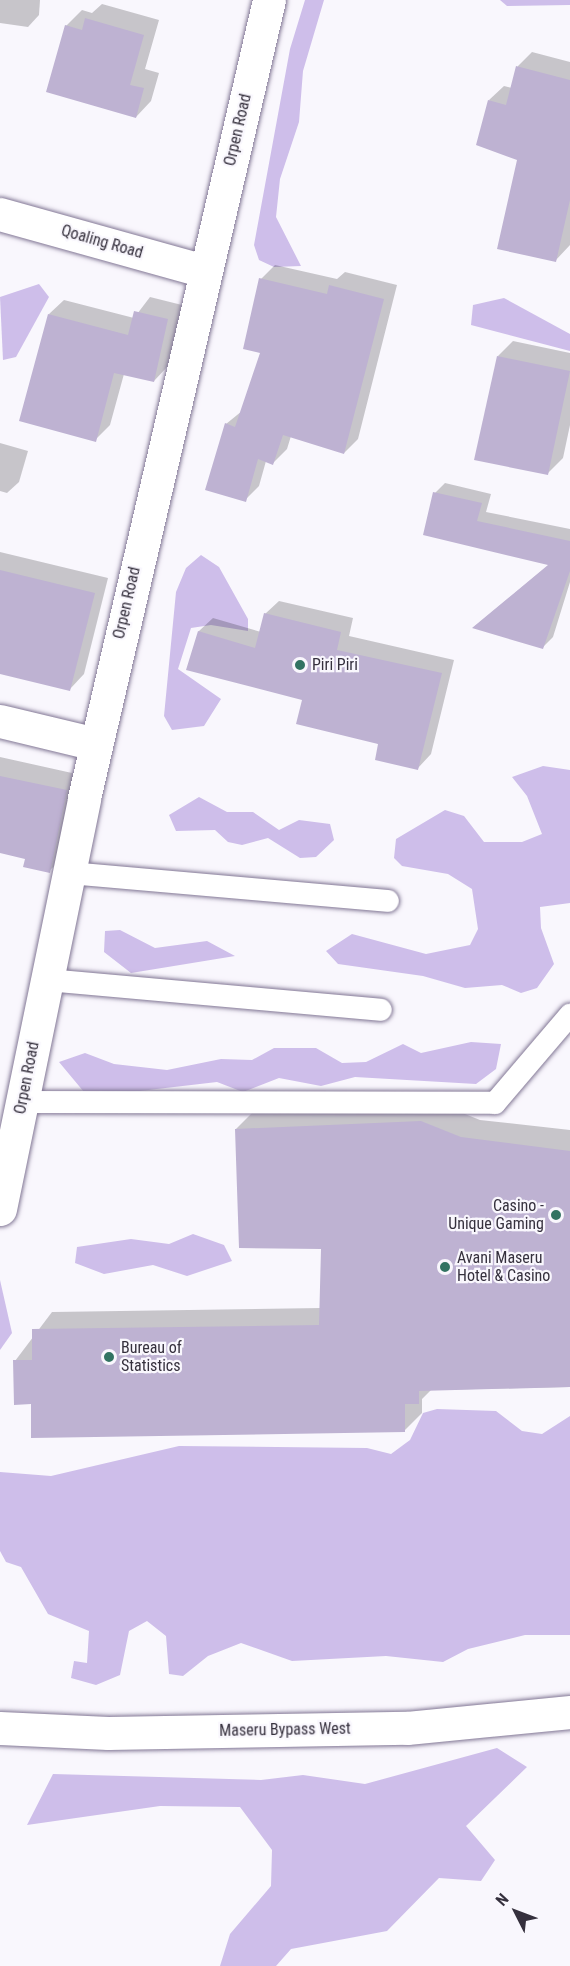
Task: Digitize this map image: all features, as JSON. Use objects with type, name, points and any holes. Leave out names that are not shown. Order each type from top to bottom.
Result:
[{"type":"street","name":"Orpen Road","points":[[0,1209],[6,1153],[22,1102],[96,744],[268,0]]},
{"type":"street","name":"Qoaling Road","points":[[0,214],[204,271]]},
{"type":"street","points":[[0,721],[96,744]]},
{"type":"street","name":"Maseru Bypass West","points":[[0,1728],[108,1733],[407,1728],[570,1712]]},
{"type":"lane","points":[[69,873],[388,901]]},
{"type":"lane","points":[[47,980],[381,1010]]},
{"type":"lane","points":[[22,1102],[495,1103],[570,1015]]},
{"type":"shaded area","points":[[305,0],[324,0],[303,71],[299,122],[280,179],[276,217],[301,266],[274,267],[259,260],[254,245],[290,49]]},
{"type":"shaded area","points":[[500,0],[570,0],[570,5],[507,6]]},
{"type":"shaded area","points":[[39,284],[49,297],[16,357],[3,360],[0,297]]},
{"type":"shaded area","points":[[504,298],[570,334],[570,351],[471,325],[473,305]]},
{"type":"shaded area","points":[[201,555],[219,567],[248,619],[248,631],[211,625],[191,628],[178,669],[221,699],[204,726],[172,730],[164,716],[176,592],[186,568]]},
{"type":"shaded area","points":[[543,766],[570,770],[570,903],[540,907],[541,928],[554,964],[537,988],[521,993],[502,985],[465,988],[423,976],[338,964],[326,951],[352,934],[426,954],[470,945],[478,929],[472,889],[448,874],[402,866],[394,858],[396,839],[445,810],[464,816],[484,842],[522,842],[542,834],[527,796],[512,777]]},
{"type":"shaded area","points":[[199,797],[227,812],[253,812],[279,830],[299,820],[330,824],[334,840],[316,857],[300,858],[268,838],[242,845],[228,842],[215,830],[176,831],[169,815]]},
{"type":"shaded area","points":[[120,930],[155,948],[207,941],[235,956],[131,973],[104,952],[105,931]]},
{"type":"shaded area","points":[[471,1042],[501,1044],[496,1069],[476,1084],[355,1077],[321,1086],[279,1078],[243,1092],[217,1082],[114,1094],[84,1092],[59,1062],[85,1053],[114,1064],[167,1070],[221,1059],[252,1060],[274,1048],[316,1048],[342,1063],[366,1062],[403,1044],[421,1053]]},
{"type":"shaded area","points":[[193,1234],[224,1245],[232,1261],[187,1276],[153,1265],[104,1274],[75,1263],[77,1247],[131,1239],[169,1244]]},
{"type":"shaded area","points":[[0,1280],[12,1333],[0,1350]]},
{"type":"shaded area","points":[[437,1409],[496,1411],[522,1431],[542,1434],[570,1416],[570,1635],[525,1635],[468,1649],[443,1662],[386,1656],[292,1661],[241,1643],[208,1656],[183,1676],[169,1674],[166,1636],[147,1621],[129,1631],[120,1675],[96,1685],[71,1678],[74,1661],[87,1663],[89,1631],[48,1614],[21,1567],[6,1562],[0,1551],[0,1472],[51,1476],[179,1446],[367,1448],[391,1454],[410,1440],[423,1413]]},
{"type":"shaded area","points":[[497,1748],[527,1767],[466,1826],[495,1860],[481,1881],[439,1878],[387,1931],[291,1949],[276,1966],[220,1966],[230,1934],[271,1886],[272,1850],[240,1807],[160,1806],[27,1825],[53,1774],[261,1780],[303,1775],[365,1784]]},
{"type":"building","points":[[85,18],[144,35],[130,85],[144,88],[136,118],[46,92],[65,25],[82,30]]},
{"type":"building","points":[[516,66],[570,80],[570,200],[556,262],[497,249],[517,160],[476,145],[488,100],[506,105]]},
{"type":"building","points":[[259,278],[327,294],[329,285],[384,299],[344,454],[283,435],[273,465],[258,459],[246,502],[205,490],[225,423],[235,427],[260,353],[243,349]]},
{"type":"building","points":[[134,311],[168,319],[154,382],[114,373],[96,442],[19,421],[48,314],[128,335]]},
{"type":"building","points":[[497,356],[570,371],[548,475],[474,460]]},
{"type":"building","points":[[433,492],[482,503],[477,521],[570,541],[570,571],[543,649],[472,628],[548,565],[423,535]]},
{"type":"building","points":[[0,570],[95,593],[70,691],[0,674]]},
{"type":"building","points":[[264,613],[341,632],[337,650],[442,673],[418,770],[375,760],[378,744],[296,724],[302,700],[186,670],[198,631],[255,648]]},
{"type":"building","points":[[0,776],[67,790],[50,873],[23,867],[25,859],[0,853]]},
{"type":"building","points":[[421,1121],[461,1137],[570,1151],[570,1387],[419,1391],[419,1404],[405,1404],[405,1432],[31,1438],[31,1404],[14,1405],[13,1360],[32,1360],[32,1329],[319,1325],[321,1249],[239,1248],[235,1129]]},
{"type":"place","name":"Piri Piri","points":[[300,665]]},
{"type":"place","name":"Casino - Unique Gaming","points":[[556,1215]]},
{"type":"place","name":"Avani Maseru Hotel & Casino","points":[[445,1267]]},
{"type":"place","name":"Bureau of Statistics","points":[[109,1357]]}]
